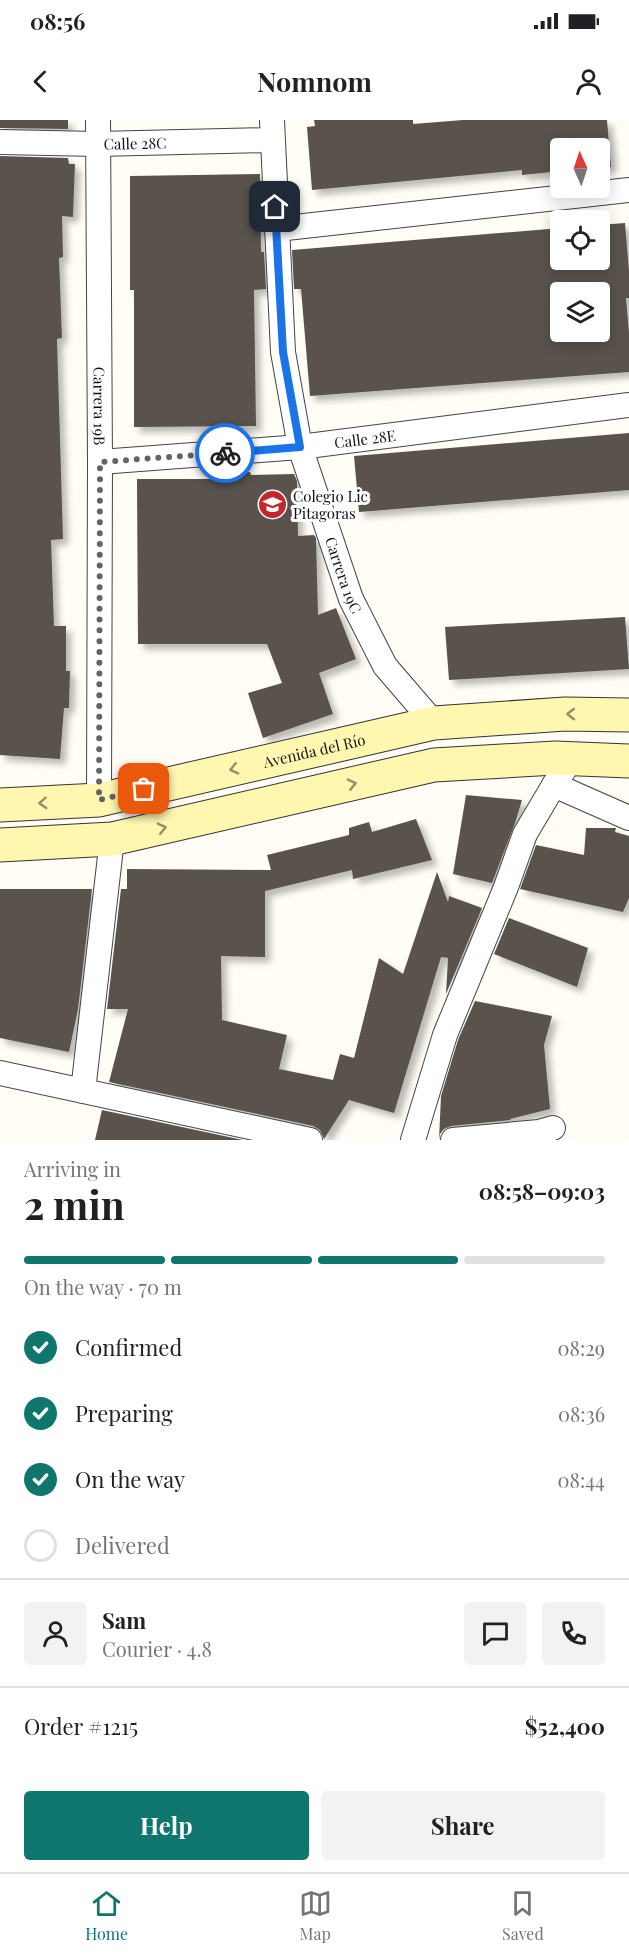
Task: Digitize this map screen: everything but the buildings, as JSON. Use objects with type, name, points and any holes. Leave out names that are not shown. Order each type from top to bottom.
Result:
[{"type":"main road","name":"Avenida del Río","points":[[0,805],[99,800],[434,723],[565,714],[629,715]]},
{"type":"main road","points":[[0,845],[112,839],[434,765],[555,758],[629,760]]},
{"type":"street","name":"Carrera 19B","points":[[98,120],[99,800]]},
{"type":"street","name":"Calle 28C","points":[[0,142],[97,144],[271,130]]},
{"type":"street","name":"Carrera 19C","points":[[271,130],[283,352],[300,447],[351,599],[385,666],[434,723]]},
{"type":"street","points":[[276,229],[629,190]]},
{"type":"street","name":"Calle 28E","points":[[100,462],[300,447],[629,405]]},
{"type":"street","points":[[413,1140],[445,1035],[506,887],[525,834],[573,758]]},
{"type":"street","points":[[554,785],[629,818]]},
{"type":"street","points":[[83,1091],[112,839]]},
{"type":"street","points":[[0,1073],[310,1140]]},
{"type":"street","points":[[453,1140],[539,1132],[554,1128]]},
{"type":"way so far","points":[[144,789],[99,800],[100,462],[225,453]]},
{"type":"place","name":"Colegio Lic Pitagoras","points":[[272,505]]},
{"type":"route","points":[[225,453],[300,447],[283,352],[275,207]]}]
